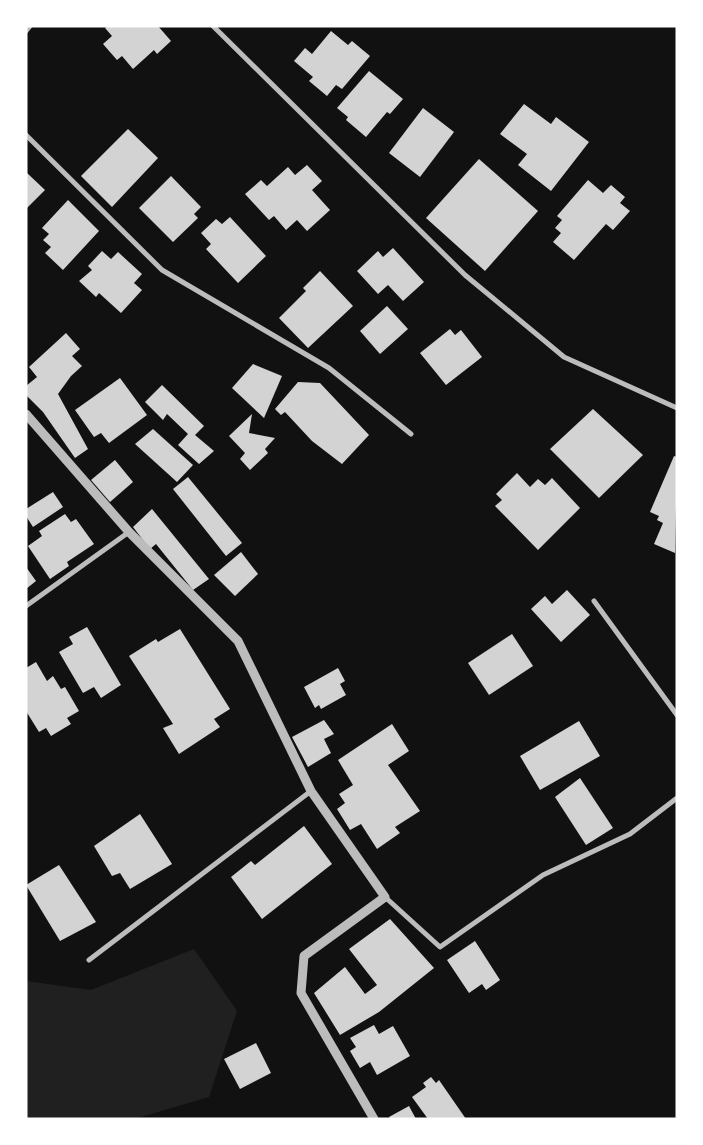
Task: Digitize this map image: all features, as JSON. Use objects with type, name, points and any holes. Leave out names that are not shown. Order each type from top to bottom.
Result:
[{"type":"street","points":[[26,31],[30,26]]},
{"type":"street","points":[[213,26],[465,275],[564,358],[677,408]]},
{"type":"street","points":[[26,135],[162,270],[329,368],[411,434]]},
{"type":"street","points":[[26,414],[128,532],[238,641],[311,791],[385,897],[440,947],[542,875],[630,834],[677,798]]},
{"type":"street","points":[[26,606],[128,532]]},
{"type":"street","points":[[594,601],[677,715]]},
{"type":"street","points":[[89,960],[311,791]]},
{"type":"street","points":[[374,1119],[301,993],[304,956],[385,897]]},
{"type":"shaded area","points":[[194,949],[237,1011],[209,1097],[134,1119],[26,1119],[26,981],[91,990]]},
{"type":"building","points":[[108,26],[158,26],[171,41],[157,54],[154,50],[133,69],[122,56],[117,60],[103,44],[112,36],[105,28]]},
{"type":"building","points":[[331,31],[348,45],[352,41],[370,56],[342,89],[336,85],[327,96],[309,81],[313,77],[294,61],[305,48],[312,54]]},
{"type":"building","points":[[369,71],[403,99],[390,114],[387,112],[366,137],[346,120],[348,117],[337,108]]},
{"type":"building","points":[[524,104],[551,124],[556,117],[589,142],[551,191],[518,165],[527,154],[500,134]]},
{"type":"building","points":[[423,108],[454,132],[420,177],[389,153]]},
{"type":"building","points":[[128,129],[158,158],[112,207],[81,176]]},
{"type":"building","points":[[479,159],[538,211],[485,271],[426,218]]},
{"type":"building","points":[[307,165],[322,181],[312,190],[330,210],[307,231],[297,220],[286,230],[274,216],[269,220],[245,194],[261,180],[267,186],[288,167],[295,175]]},
{"type":"building","points":[[26,172],[45,190],[26,209]]},
{"type":"building","points":[[171,176],[201,207],[194,214],[198,218],[173,242],[139,208]]},
{"type":"building","points":[[588,180],[603,193],[611,185],[625,197],[620,203],[630,211],[613,230],[606,224],[574,260],[553,242],[561,233],[555,228],[562,220],[557,216]]},
{"type":"building","points":[[68,200],[99,231],[63,270],[45,253],[51,247],[43,240],[49,234],[42,228]]},
{"type":"building","points":[[230,217],[266,256],[238,283],[206,249],[211,244],[201,233],[216,219],[222,224]]},
{"type":"building","points":[[393,248],[424,282],[403,301],[388,285],[378,294],[357,271],[378,251],[383,257]]},
{"type":"building","points":[[102,251],[111,259],[118,252],[142,274],[134,283],[142,290],[121,313],[99,293],[96,297],[79,281],[92,270],[88,266]]},
{"type":"building","points":[[320,271],[353,306],[308,348],[279,318],[306,291],[303,288]]},
{"type":"building","points":[[387,306],[408,329],[380,354],[360,331]]},
{"type":"building","points":[[450,329],[455,335],[461,330],[482,357],[446,385],[420,353]]},
{"type":"building","points":[[66,333],[80,349],[72,356],[82,366],[71,376],[58,394],[88,449],[75,458],[43,412],[26,395],[26,386],[37,377],[29,367]]},
{"type":"building","points":[[253,364],[282,376],[264,418],[232,388]]},
{"type":"building","points":[[120,378],[147,415],[109,443],[101,433],[94,437],[75,410]]},
{"type":"building","points":[[298,382],[320,383],[369,435],[342,464],[312,441],[285,412],[281,415],[275,409]]},
{"type":"building","points":[[162,385],[204,426],[195,435],[214,451],[199,464],[178,445],[188,434],[167,414],[163,420],[145,402]]},
{"type":"building","points":[[593,409],[643,455],[599,498],[550,449]]},
{"type":"building","points":[[252,414],[249,433],[275,438],[265,449],[268,453],[250,470],[240,459],[245,453],[229,436]]},
{"type":"building","points":[[153,429],[193,465],[177,482],[135,444]]},
{"type":"building","points":[[674,456],[677,457],[675,553],[654,544],[663,523],[657,520],[659,516],[650,512]]},
{"type":"building","points":[[115,460],[133,482],[110,502],[91,480]]},
{"type":"building","points":[[517,473],[530,487],[538,479],[545,485],[552,478],[580,508],[538,550],[495,506],[502,500],[496,494]]},
{"type":"building","points":[[188,477],[242,543],[226,556],[173,489]]},
{"type":"building","points":[[53,492],[63,507],[33,527],[26,516],[26,509]]},
{"type":"building","points":[[152,509],[209,579],[193,590],[156,544],[150,549],[133,527]]},
{"type":"building","points":[[65,514],[71,522],[76,519],[94,544],[67,562],[69,566],[50,579],[28,546],[42,536],[39,531]]},
{"type":"building","points":[[241,552],[258,574],[235,596],[214,575]]},
{"type":"building","points":[[26,567],[36,581],[26,589]]},
{"type":"building","points":[[567,590],[590,615],[561,642],[531,609],[545,596],[552,604]]},
{"type":"building","points":[[87,627],[121,685],[101,698],[94,687],[83,693],[59,652],[73,644],[69,637]]},
{"type":"building","points":[[180,629],[230,709],[214,719],[220,727],[179,754],[163,728],[173,724],[129,656],[156,639],[158,642]]},
{"type":"building","points":[[512,634],[533,666],[489,695],[468,663]]},
{"type":"building","points":[[36,662],[47,681],[53,676],[61,689],[65,687],[79,711],[67,718],[71,724],[51,736],[46,728],[39,732],[26,711],[26,668]]},
{"type":"building","points":[[338,668],[345,681],[340,684],[346,695],[321,709],[319,705],[315,708],[304,687]]},
{"type":"building","points":[[324,720],[334,734],[324,739],[331,753],[308,767],[292,737]]},
{"type":"building","points":[[579,721],[600,756],[540,790],[520,756]]},
{"type":"building","points":[[392,724],[409,751],[388,765],[420,811],[395,827],[400,833],[377,849],[361,824],[350,830],[337,809],[345,803],[339,794],[353,785],[338,760]]},
{"type":"building","points":[[580,778],[613,828],[586,845],[555,797]]},
{"type":"building","points":[[140,814],[172,864],[130,889],[120,873],[112,876],[94,846]]},
{"type":"building","points":[[304,826],[332,864],[262,919],[231,877],[251,861],[255,865]]},
{"type":"building","points":[[59,865],[96,922],[60,941],[26,885]]},
{"type":"building","points":[[390,919],[434,968],[379,1012],[340,1035],[314,993],[345,967],[365,994],[377,985],[349,949]]},
{"type":"building","points":[[475,941],[500,980],[486,990],[482,984],[469,993],[447,960]]},
{"type":"building","points":[[374,1025],[379,1034],[393,1026],[410,1056],[377,1075],[370,1062],[360,1068],[350,1051],[356,1047],[350,1038]]},
{"type":"building","points":[[256,1043],[271,1073],[240,1089],[224,1059]]},
{"type":"building","points":[[431,1077],[436,1083],[439,1080],[466,1119],[428,1119],[412,1097],[426,1087],[423,1083]]},
{"type":"building","points":[[409,1106],[416,1119],[390,1119],[389,1117]]}]
